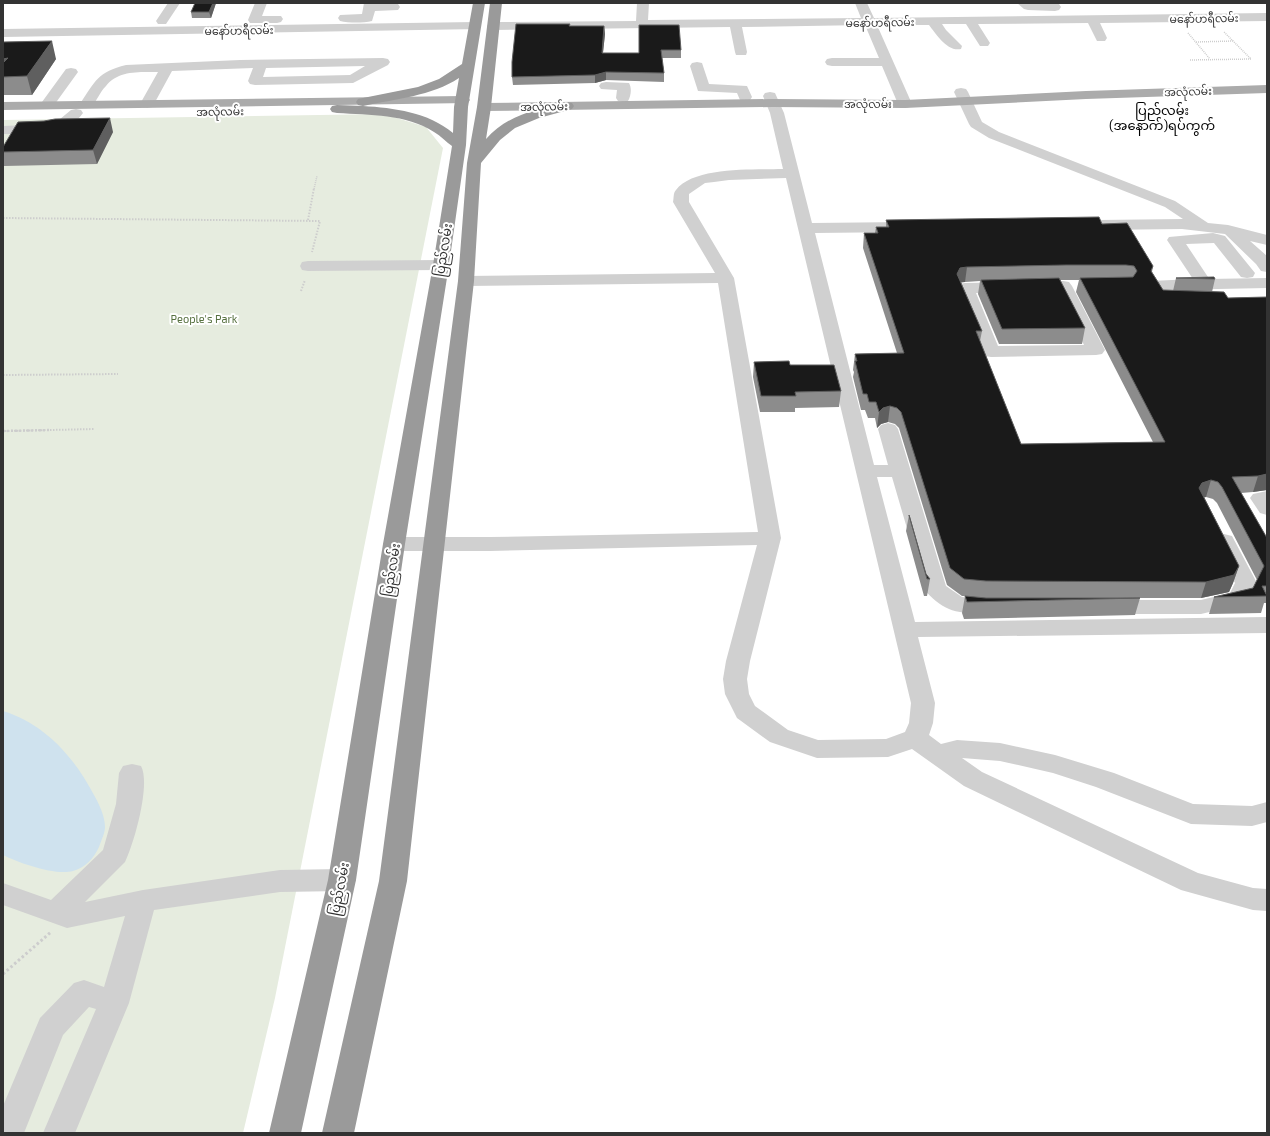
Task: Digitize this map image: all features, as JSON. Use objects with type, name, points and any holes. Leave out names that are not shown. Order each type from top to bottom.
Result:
[{"type":"highway","name":"ပြည်လမ်း","points":[[285,1133],[342,880],[394,544],[441,265],[458,145],[462,104],[479,3]]},
{"type":"highway","name":"ပြည်လမ်း","points":[[338,1133],[393,881],[466,280],[474,163],[484,104],[496,3]]},
{"type":"highway","points":[[363,102],[421,90],[444,82],[468,66]]},
{"type":"highway","name":"အလုံလမ်း","points":[[462,104],[484,104]]},
{"type":"highway","points":[[474,163],[502,131],[508,127],[538,113],[567,106]]},
{"type":"highway","points":[[338,109],[389,112],[407,116],[439,130],[458,145]]},
{"type":"main road","name":"အလုံလမ်း","points":[[484,104],[567,106],[771,100],[1086,95],[1267,89]]},
{"type":"main road","name":"အလုံလမ်း","points":[[484,104],[623,98],[745,97],[771,100]]},
{"type":"main road","name":"အလုံလမ်း","points":[[3,106],[47,105],[81,109],[300,106],[363,102],[462,104]]},
{"type":"main road","name":"အလုံလမ်း","points":[[3,114],[147,104],[300,106],[338,109],[462,104]]},
{"type":"street","points":[[162,21],[174,3]]},
{"type":"street","points":[[254,20],[261,3]]},
{"type":"street","points":[[642,24],[643,3]]},
{"type":"street","points":[[861,3],[904,99]]},
{"type":"street","points":[[1023,3],[1028,6],[1055,7],[1064,20]]},
{"type":"street","points":[[1238,3],[1262,29]]},
{"type":"street","points":[[3,22],[368,18],[370,5],[394,7]]},
{"type":"street","points":[[1157,8],[1171,19]]},
{"type":"street","points":[[987,9],[992,20]]},
{"type":"street","points":[[679,24],[679,20],[690,10]]},
{"type":"street","name":"မနော်ဟရီလမ်း","points":[[493,26],[679,24],[738,19],[869,22],[1267,18]]},
{"type":"street","points":[[738,19],[738,39],[740,52]]},
{"type":"street","points":[[1025,20],[1036,32]]},
{"type":"street","points":[[1093,20],[1101,38]]},
{"type":"street","points":[[933,21],[941,33],[956,46]]},
{"type":"street","points":[[970,21],[984,43]]},
{"type":"street","points":[[605,38],[609,29],[615,25]]},
{"type":"street","name":"မနော်ဟရီလမ်း","points":[[3,33],[475,26]]},
{"type":"street","points":[[34,46],[44,33]]},
{"type":"street","points":[[725,38],[738,39]]},
{"type":"street","points":[[3,130],[60,127],[81,109],[104,78],[112,73],[126,69],[261,64],[385,57],[353,79],[255,81],[261,64]]},
{"type":"street","points":[[832,62],[888,62]]},
{"type":"street","points":[[697,66],[703,88],[742,89],[745,97]]},
{"type":"street","points":[[147,104],[167,68]]},
{"type":"street","points":[[47,105],[71,72]]},
{"type":"street","points":[[300,106],[309,80]]},
{"type":"street","points":[[606,86],[624,86],[623,98]]},
{"type":"street","points":[[963,97],[976,124],[994,135],[1170,204],[1191,216],[1199,232]]},
{"type":"street","points":[[771,100],[777,113],[792,173],[805,228],[865,471],[923,703],[921,724],[915,738],[888,748],[817,749],[779,736],[746,712],[737,694],[735,678],[738,661],[770,538],[726,278],[681,202],[682,192],[700,180],[714,177],[728,175],[792,173]]},
{"type":"street","points":[[1080,225],[1182,224],[1219,239],[1246,273]]},
{"type":"street","points":[[805,228],[923,226]]},
{"type":"street","points":[[1228,230],[1245,243],[1267,267]]},
{"type":"street","points":[[1200,276],[1175,241],[1199,232],[1228,230],[1267,240]]},
{"type":"street","points":[[308,266],[441,265]]},
{"type":"street","points":[[466,280],[726,278]]},
{"type":"street","points":[[1188,301],[1166,300],[1157,285],[1267,283]]},
{"type":"street","points":[[1071,286],[1096,350],[991,352],[965,288],[1056,287],[1071,286]]},
{"type":"street","points":[[888,429],[936,590],[956,604],[1014,607]]},
{"type":"street","points":[[865,471],[900,472]]},
{"type":"street","points":[[1267,497],[1260,498],[1267,509]]},
{"type":"street","points":[[1092,607],[1201,607],[1239,598],[1246,583],[1216,523]]},
{"type":"street","points":[[394,544],[770,538]]},
{"type":"street","points":[[905,630],[1267,625]]},
{"type":"street","points":[[915,738],[973,779],[1191,882],[1253,899],[1267,900]]},
{"type":"street","points":[[938,754],[958,749],[993,752],[1055,764],[1105,780],[1191,814],[1252,816],[1267,812]]},
{"type":"street","points":[[62,915],[114,855],[123,831],[129,804],[132,773]]},
{"type":"street","points":[[3,894],[62,915],[280,881],[342,880]]},
{"type":"street","points":[[59,1133],[114,1003],[143,902]]},
{"type":"street","points":[[8,1133],[51,1027],[84,992],[114,1003]]},
{"type":"path","points":[[1171,19],[1210,59]]},
{"type":"path","points":[[1190,60],[1251,59],[1220,28]]},
{"type":"path","points":[[1195,42],[1234,41]]},
{"type":"path","points":[[308,220],[317,176]]},
{"type":"path","points":[[3,218],[320,221],[302,291]]},
{"type":"path","points":[[3,375],[118,374]]},
{"type":"path","points":[[3,431],[95,429]]},
{"type":"path","points":[[3,974],[62,915]]},
{"type":"green space","name":"People's Park","points":[[384,114],[426,127],[443,148],[275,998],[243,1133],[3,1133],[3,120]]},
{"type":"water","points":[[3,711],[32,724],[57,744],[77,768],[100,806],[105,823],[103,837],[92,859],[77,870],[57,872],[18,862],[3,855]]},
{"type":"building","points":[[195,3],[213,3],[209,12],[191,12]]},
{"type":"building","points":[[516,24],[570,24],[569,26],[604,26],[602,53],[639,53],[639,25],[679,25],[681,50],[661,50],[664,73],[606,72],[595,75],[512,77]]},
{"type":"building","points":[[52,41],[27,76],[3,77],[3,63],[8,58],[3,59],[3,42]]},
{"type":"building","points":[[110,118],[93,150],[3,152],[3,147],[18,122],[55,119]]},
{"type":"building","points":[[1099,217],[1102,224],[1127,223],[1153,266],[1151,271],[1163,290],[1224,292],[1228,298],[1267,297],[1267,474],[1258,476],[1232,477],[1267,538],[1267,586],[1262,586],[1267,596],[1214,597],[1253,588],[1264,566],[1222,487],[1218,482],[1211,480],[1202,483],[1199,488],[1239,566],[1234,575],[1206,582],[986,581],[964,579],[950,568],[901,412],[897,408],[890,406],[883,408],[879,412],[876,402],[869,402],[867,394],[863,394],[855,361],[857,361],[855,354],[904,353],[864,233],[878,233],[876,227],[889,227],[886,220]],"holes":[[[1134,266],[1137,271],[1133,277],[1080,278],[1165,442],[1021,444],[976,331],[982,331],[957,274],[960,268]]]},
{"type":"building","points":[[1214,277],[1215,279],[1176,278]]},
{"type":"building","points":[[1059,278],[1085,328],[1002,329],[981,280]]},
{"type":"building","points":[[789,361],[790,365],[834,365],[841,391],[795,392],[796,396],[761,396],[754,362]]},
{"type":"building","points":[[909,515],[926,574],[930,579],[927,579]]},
{"type":"building","points":[[965,596],[986,598],[1140,598],[967,602]]},
{"type":"district","name":"ပြည်လမ်း (အနောက်)ရပ်ကွက်","points":[[1162,118]]}]
